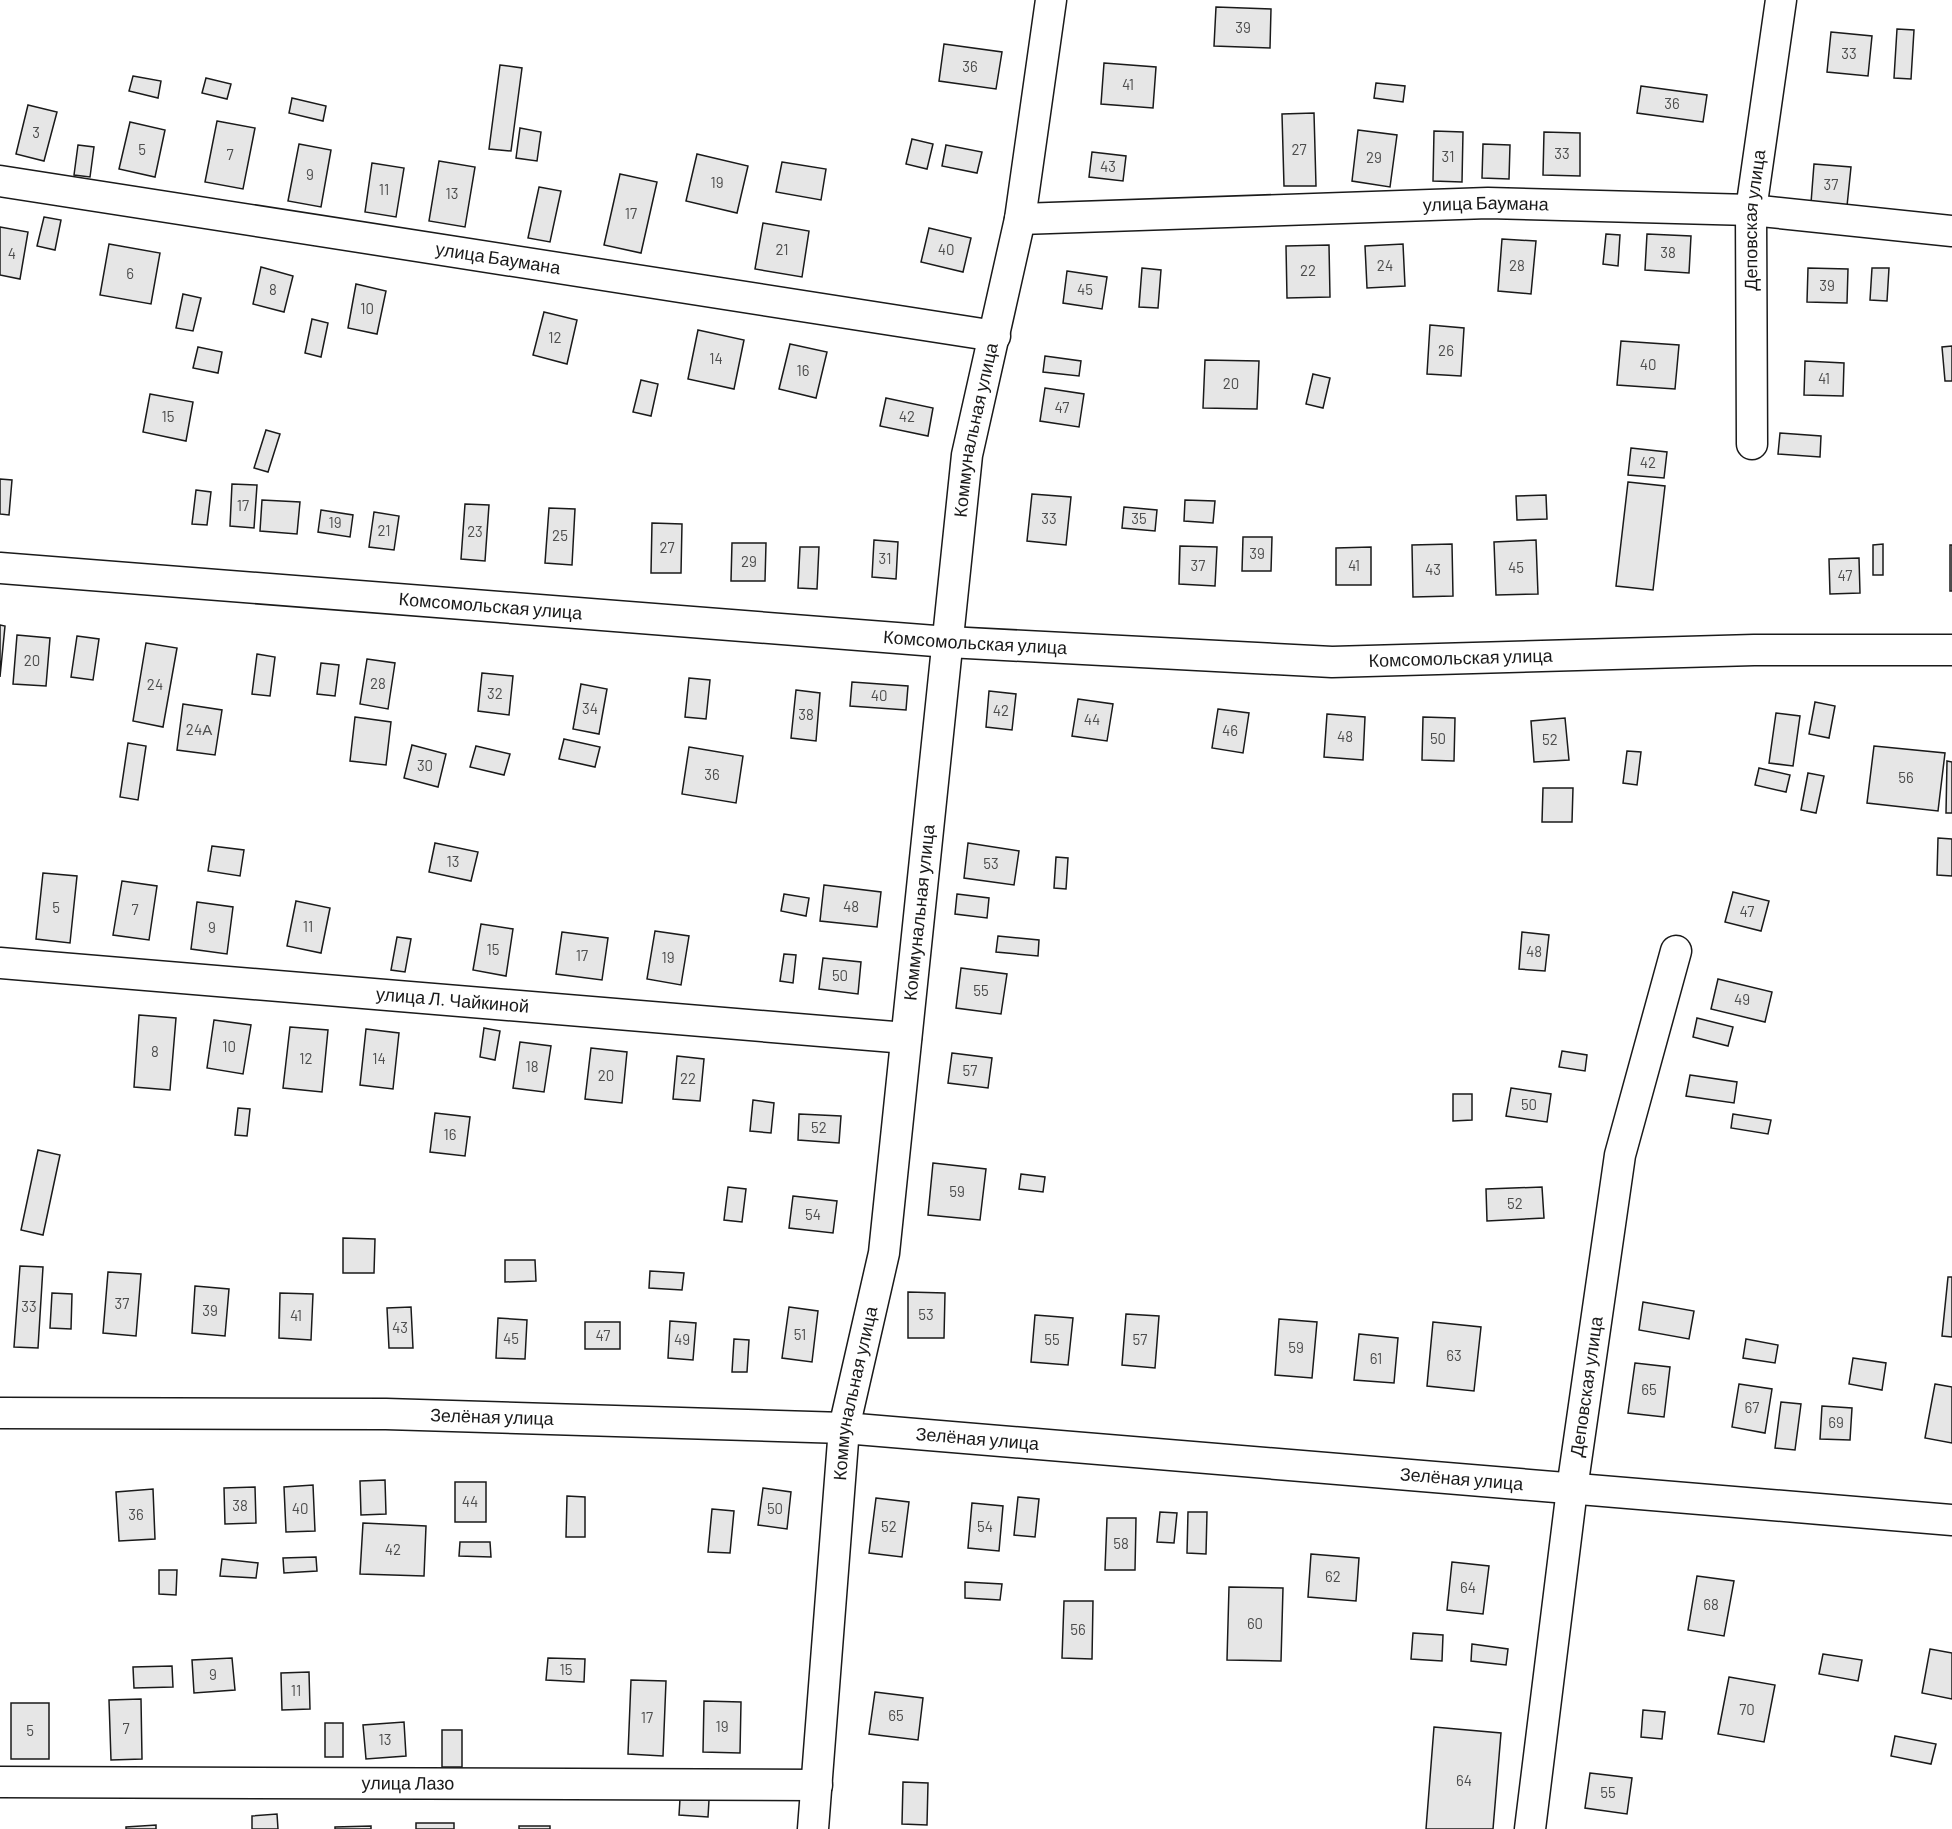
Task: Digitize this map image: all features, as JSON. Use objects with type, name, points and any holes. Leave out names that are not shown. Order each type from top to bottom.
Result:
[{"type":"street","name":"Коммунальная улица","points":[[813,1829],[844,1428],[884,1253],[967,455],[1020,219],[1051,0]]},
{"type":"street","name":"Деповская улица","points":[[1752,444],[1750,210],[1781,0]]},
{"type":"street","name":"улица Баумана","points":[[0,181],[995,336]]},
{"type":"street","name":"улица Баумана","points":[[1020,219],[1488,203],[1750,210],[1952,231]]},
{"type":"street","name":"Комсомольская улица","points":[[0,568],[948,642],[1332,662],[1754,650],[1952,650]]},
{"type":"street","name":"Деповская улица","points":[[1530,1829],[1572,1490],[1620,1155],[1676,951]]},
{"type":"street","name":"улица Л. Чайкиной","points":[[0,963],[906,1038]]},
{"type":"street","name":"Зелёная улица","points":[[0,1413],[386,1414],[844,1428],[1952,1520]]},
{"type":"street","name":"улица Лазо","points":[[0,1782],[817,1785]]},
{"type":"building","points":[[1216,7],[1271,9],[1270,48],[1214,46]]},
{"type":"building","points":[[1897,29],[1914,30],[1911,79],[1894,78]]},
{"type":"building","points":[[1831,32],[1872,36],[1868,76],[1827,72]]},
{"type":"building","points":[[944,44],[1002,52],[996,89],[939,81]]},
{"type":"building","points":[[1104,63],[1156,67],[1153,108],[1101,104]]},
{"type":"building","points":[[500,65],[522,68],[511,151],[489,149]]},
{"type":"building","points":[[133,76],[161,81],[158,98],[129,91]]},
{"type":"building","points":[[206,78],[231,84],[227,99],[202,93]]},
{"type":"building","points":[[1376,83],[1405,86],[1403,102],[1374,98]]},
{"type":"building","points":[[1641,86],[1707,95],[1703,122],[1637,113]]},
{"type":"building","points":[[292,98],[326,106],[323,121],[289,113]]},
{"type":"building","points":[[28,105],[57,112],[44,161],[16,154]]},
{"type":"building","points":[[1314,113],[1316,186],[1284,186],[1282,114]]},
{"type":"building","points":[[217,121],[255,128],[243,189],[205,182]]},
{"type":"building","points":[[130,122],[165,130],[155,177],[119,169]]},
{"type":"building","points":[[520,128],[541,132],[537,161],[516,158]]},
{"type":"building","points":[[1358,130],[1397,135],[1390,187],[1352,181]]},
{"type":"building","points":[[1434,131],[1463,132],[1462,182],[1433,181]]},
{"type":"building","points":[[1544,132],[1580,133],[1580,176],[1543,175]]},
{"type":"building","points":[[912,139],[933,144],[927,169],[906,164]]},
{"type":"building","points":[[299,144],[331,150],[321,207],[288,201]]},
{"type":"building","points":[[1483,144],[1510,145],[1509,179],[1482,178]]},
{"type":"building","points":[[78,145],[94,147],[90,177],[74,175]]},
{"type":"building","points":[[946,145],[982,152],[977,173],[942,166]]},
{"type":"building","points":[[1092,152],[1126,156],[1123,181],[1089,177]]},
{"type":"building","points":[[697,154],[748,166],[737,213],[686,201]]},
{"type":"building","points":[[439,161],[475,167],[465,227],[429,221]]},
{"type":"building","points":[[782,162],[826,169],[821,200],[776,192]]},
{"type":"building","points":[[372,163],[404,168],[396,217],[365,212]]},
{"type":"building","points":[[1814,164],[1851,167],[1847,206],[1811,203]]},
{"type":"building","points":[[620,174],[657,182],[641,253],[604,245]]},
{"type":"building","points":[[539,187],[561,191],[550,242],[528,238]]},
{"type":"building","points":[[44,217],[61,220],[55,250],[37,246]]},
{"type":"building","points":[[763,223],[809,231],[802,277],[755,269]]},
{"type":"building","points":[[0,227],[28,232],[20,279],[0,275]]},
{"type":"building","points":[[929,228],[971,238],[963,272],[921,262]]},
{"type":"building","points":[[1606,234],[1620,235],[1618,266],[1603,264]]},
{"type":"building","points":[[1647,234],[1691,236],[1689,273],[1645,270]]},
{"type":"building","points":[[1502,239],[1536,241],[1531,294],[1498,291]]},
{"type":"building","points":[[109,244],[160,253],[151,304],[100,295]]},
{"type":"building","points":[[1403,244],[1405,286],[1367,288],[1365,246]]},
{"type":"building","points":[[1329,245],[1330,297],[1287,298],[1286,246]]},
{"type":"building","points":[[261,267],[293,276],[284,312],[253,304]]},
{"type":"building","points":[[1142,268],[1161,270],[1158,308],[1139,307]]},
{"type":"building","points":[[1808,268],[1848,269],[1847,303],[1807,302]]},
{"type":"building","points":[[1872,268],[1889,268],[1887,301],[1870,300]]},
{"type":"building","points":[[1067,271],[1107,277],[1102,309],[1063,303]]},
{"type":"building","points":[[356,284],[386,291],[377,334],[348,328]]},
{"type":"building","points":[[183,294],[201,298],[193,331],[176,328]]},
{"type":"building","points":[[544,312],[577,320],[567,364],[533,355]]},
{"type":"building","points":[[312,319],[328,323],[321,357],[305,353]]},
{"type":"building","points":[[1430,325],[1464,328],[1461,376],[1427,374]]},
{"type":"building","points":[[698,330],[744,340],[734,389],[688,379]]},
{"type":"building","points":[[1621,341],[1679,345],[1675,389],[1617,385]]},
{"type":"building","points":[[790,344],[827,352],[816,398],[779,389]]},
{"type":"building","points":[[1952,346],[1952,381],[1945,381],[1942,347]]},
{"type":"building","points":[[198,347],[222,352],[218,373],[193,368]]},
{"type":"building","points":[[1045,356],[1081,361],[1079,376],[1043,372]]},
{"type":"building","points":[[1205,360],[1259,361],[1257,409],[1203,408]]},
{"type":"building","points":[[1805,361],[1844,363],[1843,396],[1804,395]]},
{"type":"building","points":[[1313,374],[1330,378],[1323,408],[1306,404]]},
{"type":"building","points":[[641,380],[658,384],[651,416],[633,412]]},
{"type":"building","points":[[1045,388],[1084,394],[1079,427],[1040,421]]},
{"type":"building","points":[[150,394],[193,402],[186,441],[143,432]]},
{"type":"building","points":[[886,398],[933,408],[928,436],[880,426]]},
{"type":"building","points":[[266,430],[280,434],[268,472],[254,468]]},
{"type":"building","points":[[1780,433],[1821,436],[1820,457],[1778,454]]},
{"type":"building","points":[[1631,448],[1667,452],[1664,478],[1628,475]]},
{"type":"building","points":[[0,479],[12,480],[9,515],[0,514]]},
{"type":"building","points":[[1628,482],[1665,486],[1653,590],[1616,586]]},
{"type":"building","points":[[232,484],[257,485],[254,528],[230,526]]},
{"type":"building","points":[[196,490],[211,492],[207,525],[192,524]]},
{"type":"building","points":[[1032,494],[1071,497],[1066,545],[1027,541]]},
{"type":"building","points":[[1546,495],[1547,519],[1517,520],[1516,496]]},
{"type":"building","points":[[262,500],[300,502],[297,534],[260,531]]},
{"type":"building","points":[[1185,500],[1215,501],[1213,523],[1184,521]]},
{"type":"building","points":[[465,504],[489,505],[485,561],[461,559]]},
{"type":"building","points":[[1124,507],[1157,510],[1155,531],[1122,528]]},
{"type":"building","points":[[549,508],[575,509],[572,565],[545,563]]},
{"type":"building","points":[[321,510],[353,515],[350,537],[318,532]]},
{"type":"building","points":[[374,512],[399,516],[394,550],[369,547]]},
{"type":"building","points":[[652,523],[682,524],[681,573],[651,573]]},
{"type":"building","points":[[1243,537],[1272,537],[1271,571],[1242,571]]},
{"type":"building","points":[[874,540],[898,542],[896,579],[872,577]]},
{"type":"building","points":[[1536,540],[1538,594],[1496,595],[1494,542]]},
{"type":"building","points":[[732,543],[766,543],[765,581],[731,581]]},
{"type":"building","points":[[1452,544],[1453,596],[1413,597],[1412,545]]},
{"type":"building","points":[[1883,544],[1883,575],[1873,575],[1873,545]]},
{"type":"building","points":[[1950,545],[1952,545],[1952,591],[1950,591]]},
{"type":"building","points":[[1180,546],[1217,547],[1215,586],[1179,584]]},
{"type":"building","points":[[800,547],[819,547],[817,589],[798,588]]},
{"type":"building","points":[[1371,547],[1371,585],[1336,585],[1336,548]]},
{"type":"building","points":[[1859,558],[1860,593],[1830,594],[1829,559]]},
{"type":"building","points":[[0,625],[5,626],[0,677]]},
{"type":"building","points":[[17,635],[50,638],[46,686],[13,684]]},
{"type":"building","points":[[77,636],[99,639],[93,680],[71,677]]},
{"type":"building","points":[[146,643],[177,648],[163,727],[133,721]]},
{"type":"building","points":[[257,654],[275,657],[270,696],[252,694]]},
{"type":"building","points":[[367,659],[395,663],[388,709],[360,704]]},
{"type":"building","points":[[321,663],[339,665],[335,696],[317,694]]},
{"type":"building","points":[[482,673],[513,676],[509,715],[478,711]]},
{"type":"building","points":[[689,678],[710,680],[706,719],[685,717]]},
{"type":"building","points":[[852,682],[908,686],[906,710],[850,706]]},
{"type":"building","points":[[581,684],[607,689],[599,734],[573,729]]},
{"type":"building","points":[[796,690],[820,693],[816,741],[791,738]]},
{"type":"building","points":[[989,691],[1016,694],[1012,730],[986,727]]},
{"type":"building","points":[[1078,699],[1113,704],[1107,741],[1072,736]]},
{"type":"building","points":[[1815,702],[1835,706],[1829,738],[1809,734]]},
{"type":"building","points":[[183,704],[222,710],[215,755],[177,750]]},
{"type":"building","points":[[1218,709],[1249,713],[1243,753],[1212,748]]},
{"type":"building","points":[[1776,713],[1800,716],[1793,766],[1769,763]]},
{"type":"building","points":[[1327,714],[1365,717],[1363,760],[1324,757]]},
{"type":"building","points":[[355,717],[391,722],[386,765],[350,761]]},
{"type":"building","points":[[1423,717],[1455,718],[1454,761],[1422,760]]},
{"type":"building","points":[[1565,718],[1569,760],[1534,762],[1531,721]]},
{"type":"building","points":[[564,739],[600,747],[595,767],[559,759]]},
{"type":"building","points":[[128,743],[146,746],[138,800],[120,797]]},
{"type":"building","points":[[412,745],[446,754],[438,787],[404,778]]},
{"type":"building","points":[[476,746],[510,754],[504,775],[470,767]]},
{"type":"building","points":[[1874,746],[1945,753],[1938,811],[1867,803]]},
{"type":"building","points":[[689,747],[743,756],[736,803],[682,794]]},
{"type":"building","points":[[1627,751],[1641,752],[1637,785],[1623,783]]},
{"type":"building","points":[[1947,761],[1952,762],[1952,813],[1946,813]]},
{"type":"building","points":[[1759,768],[1790,775],[1786,792],[1755,785]]},
{"type":"building","points":[[1808,773],[1824,776],[1816,813],[1801,810]]},
{"type":"building","points":[[1543,788],[1573,788],[1572,822],[1542,822]]},
{"type":"building","points":[[1938,838],[1952,839],[1952,876],[1937,875]]},
{"type":"building","points":[[435,843],[478,852],[471,881],[429,872]]},
{"type":"building","points":[[968,843],[1019,851],[1014,885],[964,878]]},
{"type":"building","points":[[212,846],[244,850],[240,876],[208,871]]},
{"type":"building","points":[[1056,857],[1068,858],[1066,889],[1054,888]]},
{"type":"building","points":[[43,873],[77,876],[70,943],[36,939]]},
{"type":"building","points":[[122,881],[157,886],[149,940],[113,935]]},
{"type":"building","points":[[824,885],[881,892],[877,927],[820,921]]},
{"type":"building","points":[[1733,892],[1769,901],[1761,931],[1725,922]]},
{"type":"building","points":[[784,894],[809,898],[806,916],[781,911]]},
{"type":"building","points":[[957,894],[989,898],[987,918],[955,914]]},
{"type":"building","points":[[296,901],[330,908],[321,953],[287,946]]},
{"type":"building","points":[[197,902],[233,907],[227,954],[191,949]]},
{"type":"building","points":[[481,924],[513,929],[506,976],[473,970]]},
{"type":"building","points":[[655,931],[689,936],[681,985],[647,979]]},
{"type":"building","points":[[562,932],[608,938],[602,980],[556,974]]},
{"type":"building","points":[[1522,932],[1549,935],[1545,971],[1519,969]]},
{"type":"building","points":[[998,936],[1039,940],[1038,956],[996,952]]},
{"type":"building","points":[[397,937],[411,939],[405,972],[391,970]]},
{"type":"building","points":[[784,954],[796,955],[793,983],[780,981]]},
{"type":"building","points":[[823,958],[861,962],[858,994],[819,989]]},
{"type":"building","points":[[961,968],[1007,974],[1001,1014],[956,1008]]},
{"type":"building","points":[[1718,979],[1772,992],[1765,1022],[1711,1009]]},
{"type":"building","points":[[139,1015],[176,1018],[170,1090],[134,1087]]},
{"type":"building","points":[[1697,1018],[1733,1027],[1728,1046],[1693,1037]]},
{"type":"building","points":[[214,1020],[251,1025],[243,1074],[207,1068]]},
{"type":"building","points":[[290,1027],[328,1030],[322,1092],[283,1088]]},
{"type":"building","points":[[484,1028],[500,1031],[495,1060],[480,1057]]},
{"type":"building","points":[[366,1029],[399,1033],[393,1089],[360,1085]]},
{"type":"building","points":[[520,1042],[551,1046],[544,1092],[513,1088]]},
{"type":"building","points":[[591,1048],[627,1052],[622,1103],[585,1099]]},
{"type":"building","points":[[1562,1051],[1587,1055],[1585,1071],[1559,1067]]},
{"type":"building","points":[[952,1053],[992,1058],[988,1088],[948,1083]]},
{"type":"building","points":[[677,1056],[704,1059],[700,1101],[673,1099]]},
{"type":"building","points":[[1690,1075],[1737,1082],[1734,1103],[1686,1096]]},
{"type":"building","points":[[1511,1088],[1551,1094],[1547,1122],[1506,1116]]},
{"type":"building","points":[[1453,1094],[1472,1094],[1472,1120],[1453,1121]]},
{"type":"building","points":[[753,1100],[774,1103],[771,1133],[750,1131]]},
{"type":"building","points":[[238,1108],[250,1109],[247,1136],[235,1135]]},
{"type":"building","points":[[435,1113],[470,1117],[465,1156],[430,1152]]},
{"type":"building","points":[[799,1114],[841,1116],[839,1143],[798,1140]]},
{"type":"building","points":[[1733,1114],[1771,1120],[1768,1134],[1731,1128]]},
{"type":"building","points":[[38,1150],[60,1155],[43,1235],[21,1230]]},
{"type":"building","points":[[933,1163],[986,1169],[980,1220],[928,1215]]},
{"type":"building","points":[[1021,1174],[1045,1177],[1043,1192],[1019,1189]]},
{"type":"building","points":[[728,1187],[746,1189],[742,1222],[724,1220]]},
{"type":"building","points":[[1542,1187],[1544,1218],[1487,1221],[1486,1189]]},
{"type":"building","points":[[793,1196],[837,1201],[833,1233],[789,1228]]},
{"type":"building","points":[[343,1238],[375,1239],[374,1273],[343,1273]]},
{"type":"building","points":[[505,1260],[535,1260],[536,1281],[505,1282]]},
{"type":"building","points":[[20,1266],[43,1267],[38,1348],[14,1347]]},
{"type":"building","points":[[650,1271],[684,1273],[682,1290],[649,1288]]},
{"type":"building","points":[[108,1272],[141,1274],[136,1336],[103,1333]]},
{"type":"building","points":[[1948,1277],[1952,1277],[1952,1337],[1942,1336]]},
{"type":"building","points":[[195,1286],[229,1289],[225,1336],[192,1333]]},
{"type":"building","points":[[908,1292],[945,1293],[944,1338],[908,1338]]},
{"type":"building","points":[[52,1293],[72,1294],[71,1329],[50,1328]]},
{"type":"building","points":[[280,1293],[313,1294],[311,1340],[279,1338]]},
{"type":"building","points":[[1643,1302],[1694,1311],[1689,1339],[1639,1330]]},
{"type":"building","points":[[411,1307],[413,1348],[389,1348],[387,1308]]},
{"type":"building","points":[[789,1307],[818,1311],[812,1362],[782,1358]]},
{"type":"building","points":[[1126,1314],[1159,1316],[1155,1368],[1122,1365]]},
{"type":"building","points":[[1035,1315],[1073,1318],[1068,1365],[1031,1362]]},
{"type":"building","points":[[498,1318],[527,1320],[525,1359],[496,1358]]},
{"type":"building","points":[[1279,1319],[1317,1322],[1312,1378],[1275,1375]]},
{"type":"building","points":[[670,1321],[696,1323],[693,1360],[668,1358]]},
{"type":"building","points":[[585,1322],[620,1322],[620,1349],[585,1349]]},
{"type":"building","points":[[1433,1322],[1481,1327],[1474,1391],[1427,1386]]},
{"type":"building","points":[[1359,1334],[1398,1338],[1394,1383],[1354,1380]]},
{"type":"building","points":[[734,1339],[749,1340],[747,1372],[732,1372]]},
{"type":"building","points":[[1746,1339],[1778,1345],[1775,1363],[1743,1358]]},
{"type":"building","points":[[1853,1358],[1886,1363],[1882,1390],[1849,1384]]},
{"type":"building","points":[[1635,1363],[1670,1367],[1664,1417],[1628,1413]]},
{"type":"building","points":[[1739,1384],[1772,1389],[1765,1433],[1732,1427]]},
{"type":"building","points":[[1935,1384],[1952,1387],[1952,1443],[1925,1438]]},
{"type":"building","points":[[1781,1402],[1801,1404],[1795,1450],[1775,1448]]},
{"type":"building","points":[[1822,1406],[1852,1408],[1850,1440],[1820,1439]]},
{"type":"building","points":[[385,1480],[386,1514],[361,1515],[360,1481]]},
{"type":"building","points":[[455,1482],[486,1482],[486,1522],[455,1522]]},
{"type":"building","points":[[313,1485],[315,1531],[286,1532],[284,1487]]},
{"type":"building","points":[[255,1487],[256,1523],[225,1524],[224,1488]]},
{"type":"building","points":[[763,1488],[791,1492],[787,1529],[758,1525]]},
{"type":"building","points":[[153,1489],[155,1539],[119,1541],[116,1492]]},
{"type":"building","points":[[567,1496],[585,1497],[585,1537],[566,1537]]},
{"type":"building","points":[[1018,1497],[1039,1499],[1035,1537],[1014,1535]]},
{"type":"building","points":[[876,1498],[909,1502],[902,1557],[869,1553]]},
{"type":"building","points":[[972,1503],[1003,1506],[999,1551],[968,1548]]},
{"type":"building","points":[[712,1509],[734,1511],[730,1553],[708,1552]]},
{"type":"building","points":[[1160,1512],[1177,1513],[1174,1543],[1157,1542]]},
{"type":"building","points":[[1188,1512],[1207,1512],[1206,1554],[1187,1553]]},
{"type":"building","points":[[1107,1518],[1136,1518],[1135,1570],[1105,1570]]},
{"type":"building","points":[[363,1523],[426,1526],[424,1576],[360,1574]]},
{"type":"building","points":[[460,1542],[490,1542],[491,1557],[459,1556]]},
{"type":"building","points":[[1311,1554],[1359,1558],[1356,1601],[1308,1597]]},
{"type":"building","points":[[316,1557],[317,1571],[284,1573],[283,1558]]},
{"type":"building","points":[[222,1559],[258,1563],[256,1578],[220,1576]]},
{"type":"building","points":[[1452,1562],[1489,1566],[1483,1614],[1447,1610]]},
{"type":"building","points":[[159,1570],[177,1570],[176,1595],[159,1594]]},
{"type":"building","points":[[1697,1576],[1734,1581],[1724,1636],[1688,1630]]},
{"type":"building","points":[[965,1582],[1002,1584],[1000,1600],[965,1598]]},
{"type":"building","points":[[1229,1587],[1283,1588],[1281,1661],[1227,1660]]},
{"type":"building","points":[[1064,1601],[1093,1601],[1092,1659],[1062,1658]]},
{"type":"building","points":[[1413,1633],[1443,1635],[1442,1661],[1411,1659]]},
{"type":"building","points":[[1472,1644],[1508,1649],[1506,1665],[1471,1661]]},
{"type":"building","points":[[1930,1649],[1952,1653],[1952,1699],[1922,1693]]},
{"type":"building","points":[[1823,1654],[1862,1660],[1858,1681],[1819,1674]]},
{"type":"building","points":[[232,1658],[235,1690],[194,1693],[192,1660]]},
{"type":"building","points":[[548,1658],[585,1659],[584,1682],[546,1680]]},
{"type":"building","points":[[172,1666],[173,1687],[134,1688],[133,1667]]},
{"type":"building","points":[[309,1672],[310,1709],[282,1710],[281,1673]]},
{"type":"building","points":[[1729,1677],[1775,1685],[1764,1742],[1718,1734]]},
{"type":"building","points":[[631,1680],[666,1681],[663,1756],[628,1754]]},
{"type":"building","points":[[875,1692],[923,1698],[918,1740],[869,1734]]},
{"type":"building","points":[[141,1699],[142,1759],[111,1760],[109,1700]]},
{"type":"building","points":[[704,1701],[741,1702],[740,1753],[703,1752]]},
{"type":"building","points":[[11,1703],[49,1703],[49,1759],[11,1759]]},
{"type":"building","points":[[1643,1710],[1665,1712],[1662,1739],[1641,1737]]},
{"type":"building","points":[[404,1722],[406,1756],[366,1759],[363,1725]]},
{"type":"building","points":[[325,1723],[343,1723],[343,1757],[325,1757]]},
{"type":"building","points":[[1434,1727],[1501,1733],[1493,1829],[1426,1829]]},
{"type":"building","points":[[442,1730],[462,1730],[462,1767],[442,1767]]},
{"type":"building","points":[[1895,1736],[1936,1744],[1931,1764],[1891,1756]]},
{"type":"building","points":[[1590,1773],[1632,1778],[1627,1814],[1585,1808]]},
{"type":"building","points":[[903,1782],[928,1783],[927,1825],[902,1824]]},
{"type":"building","points":[[680,1799],[709,1800],[708,1817],[679,1815]]},
{"type":"building","points":[[277,1814],[278,1829],[252,1829],[252,1816]]},
{"type":"building","points":[[416,1823],[454,1823],[454,1829],[416,1829]]},
{"type":"building","points":[[156,1825],[156,1829],[126,1829],[126,1827]]},
{"type":"building","points":[[371,1826],[371,1829],[335,1829],[335,1827]]},
{"type":"building","points":[[519,1826],[550,1826],[550,1829],[519,1829]]}]
